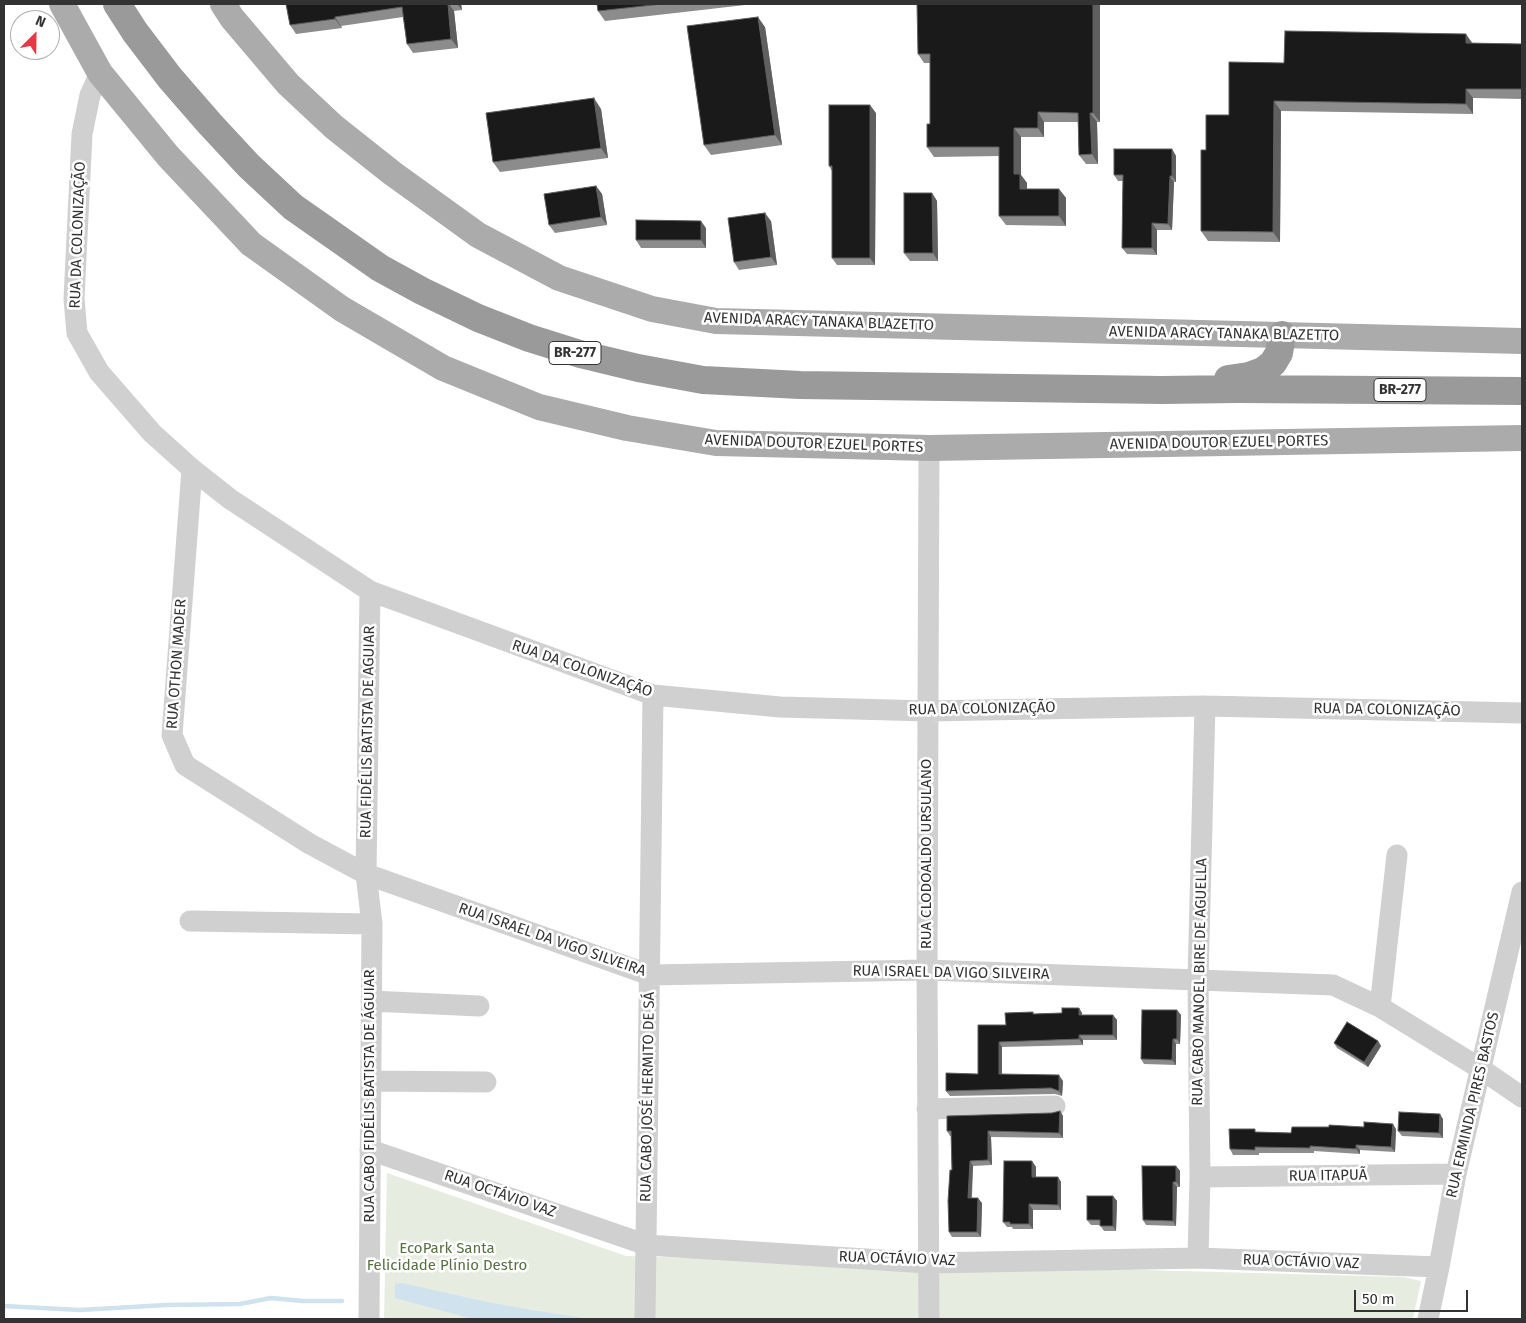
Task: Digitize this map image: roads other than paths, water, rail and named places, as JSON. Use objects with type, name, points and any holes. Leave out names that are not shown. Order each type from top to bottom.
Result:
[{"type":"highway","name":"BR-277","points":[[116,4],[170,78],[210,124],[249,166],[293,207],[380,268],[478,318],[529,338],[580,354],[638,368],[703,380],[800,386],[1522,391]]},
{"type":"highway","points":[[1162,390],[1249,376],[1263,371],[1273,363],[1279,353],[1282,335]]},
{"type":"main road","name":"AVENIDA DOUTOR EZUEL PORTES","points":[[62,4],[100,72],[168,156],[252,244],[342,309],[443,368],[539,407],[627,428],[716,443],[929,448],[1522,438]]},
{"type":"main road","name":"AVENIDA ARACY TANAKA BLAZETTO","points":[[223,4],[232,18],[288,84],[334,127],[478,235],[559,278],[652,309],[716,321],[1522,340]]},
{"type":"street","name":"RUA DA COLONIZAÇÃO","points":[[100,72],[90,95],[82,134],[74,300],[77,332],[99,372],[152,433],[192,469],[230,499],[370,591],[653,695],[780,706],[928,711],[1205,706],[1517,716]]},
{"type":"street","name":"RUA CLODOALDO URSULANO","points":[[929,448],[927,970],[929,1319]]},
{"type":"street","name":"RUA OTHON MADER","points":[[192,469],[172,735],[181,758],[185,766],[310,844],[366,874]]},
{"type":"street","name":"RUA FIDÉLIS BATISTA DE AGUIAR","points":[[366,874],[370,591]]},
{"type":"street","name":"RUA CABO JOSÉ HERMITO DE SÁ","points":[[645,1319],[653,695]]},
{"type":"street","name":"RUA CABO MANOEL BIRE DE AGUELLA","points":[[1198,1258],[1200,1177],[1198,979],[1205,706]]},
{"type":"street","points":[[1380,1007],[1398,855]]},
{"type":"street","name":"RUA CABO FIDÉLIS BATISTA DE ÁGUIAR","points":[[366,874],[372,924],[369,1319]]},
{"type":"street","name":"RUA ISRAEL DA VIGO SILVEIRA","points":[[366,874],[650,975],[927,970],[1333,985],[1380,1007],[1481,1069],[1522,1097]]},
{"type":"street","name":"RUA ERMINDA PIRES BASTOS","points":[[1428,1319],[1456,1174],[1522,892]]},
{"type":"street","points":[[190,921],[372,924]]},
{"type":"street","points":[[371,1001],[479,1006]]},
{"type":"street","points":[[371,1081],[486,1082]]},
{"type":"street","points":[[927,1109],[1055,1106]]},
{"type":"street","name":"RUA OCTÁVIO VAZ","points":[[370,1150],[646,1245],[928,1263],[1198,1258],[1439,1267]]},
{"type":"street","name":"RUA ITAPUÃ","points":[[1200,1177],[1456,1174]]},
{"type":"water","points":[[402,1283],[537,1311],[584,1318],[624,1319],[473,1319],[395,1298],[395,1284]]},
{"type":"waterway","points":[[4,1306],[80,1310],[166,1305],[240,1304],[271,1298],[303,1301],[342,1301]]},
{"type":"park label","name":"EcoPark Santa Felicidade Plínio Destro","points":[[447,1258]]}]
